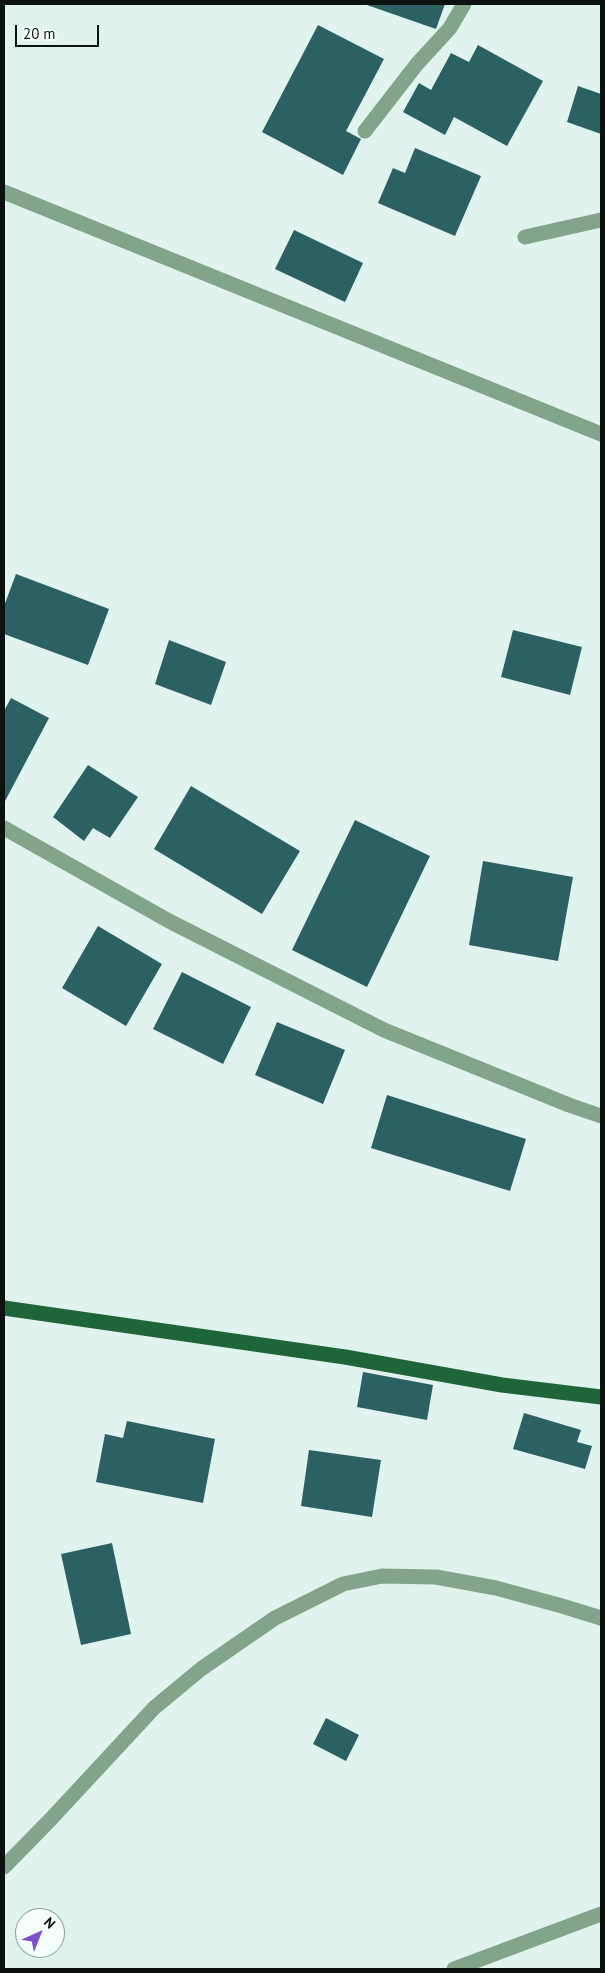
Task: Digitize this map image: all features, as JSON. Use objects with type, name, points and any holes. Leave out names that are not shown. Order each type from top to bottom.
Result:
[{"type":"main road","points":[[4,1308],[345,1357],[502,1384],[601,1397]]},
{"type":"street","points":[[365,131],[417,64],[450,28],[464,4]]},
{"type":"street","points":[[4,192],[601,434]]},
{"type":"street","points":[[525,237],[601,220]]},
{"type":"street","points":[[4,828],[169,921],[384,1030],[569,1105],[601,1116]]},
{"type":"street","points":[[4,1867],[154,1708],[201,1669],[275,1618],[343,1584],[382,1576],[436,1577],[496,1588],[601,1618]]},
{"type":"street","points":[[454,1969],[601,1914]]},
{"type":"building","points":[[364,4],[445,4],[436,29]]},
{"type":"building","points":[[318,25],[384,59],[346,131],[361,139],[343,175],[262,132]]},
{"type":"building","points":[[478,45],[543,81],[507,146],[454,117],[445,135],[403,112],[419,83],[431,90],[451,53],[469,62]]},
{"type":"building","points":[[578,86],[601,94],[601,134],[567,122]]},
{"type":"building","points":[[415,148],[481,176],[455,236],[378,203],[393,168],[405,173]]},
{"type":"building","points":[[294,230],[363,263],[345,302],[275,269]]},
{"type":"building","points":[[16,574],[109,609],[88,665],[4,634],[4,606]]},
{"type":"building","points":[[513,630],[582,647],[570,695],[501,677]]},
{"type":"building","points":[[169,640],[226,662],[211,705],[155,684]]},
{"type":"building","points":[[11,698],[49,718],[4,803],[4,711]]},
{"type":"building","points":[[88,765],[138,797],[110,838],[93,828],[84,841],[53,817]]},
{"type":"building","points":[[191,786],[300,851],[262,914],[154,849]]},
{"type":"building","points":[[355,820],[430,856],[367,987],[292,950]]},
{"type":"building","points":[[483,861],[573,877],[558,961],[469,945]]},
{"type":"building","points":[[98,926],[162,964],[126,1026],[62,988]]},
{"type":"building","points":[[182,972],[251,1007],[223,1064],[153,1029]]},
{"type":"building","points":[[277,1022],[345,1050],[323,1104],[255,1075]]},
{"type":"building","points":[[387,1095],[526,1139],[510,1191],[371,1148]]},
{"type":"building","points":[[363,1372],[433,1385],[427,1420],[357,1407]]},
{"type":"building","points":[[524,1413],[581,1430],[577,1442],[592,1446],[585,1469],[513,1449]]},
{"type":"building","points":[[127,1421],[215,1439],[203,1503],[96,1482],[105,1434],[123,1438]]},
{"type":"building","points":[[309,1450],[381,1460],[372,1517],[301,1506]]},
{"type":"building","points":[[112,1543],[131,1634],[81,1645],[61,1554]]},
{"type":"building","points":[[326,1718],[359,1735],[346,1761],[313,1744]]}]
